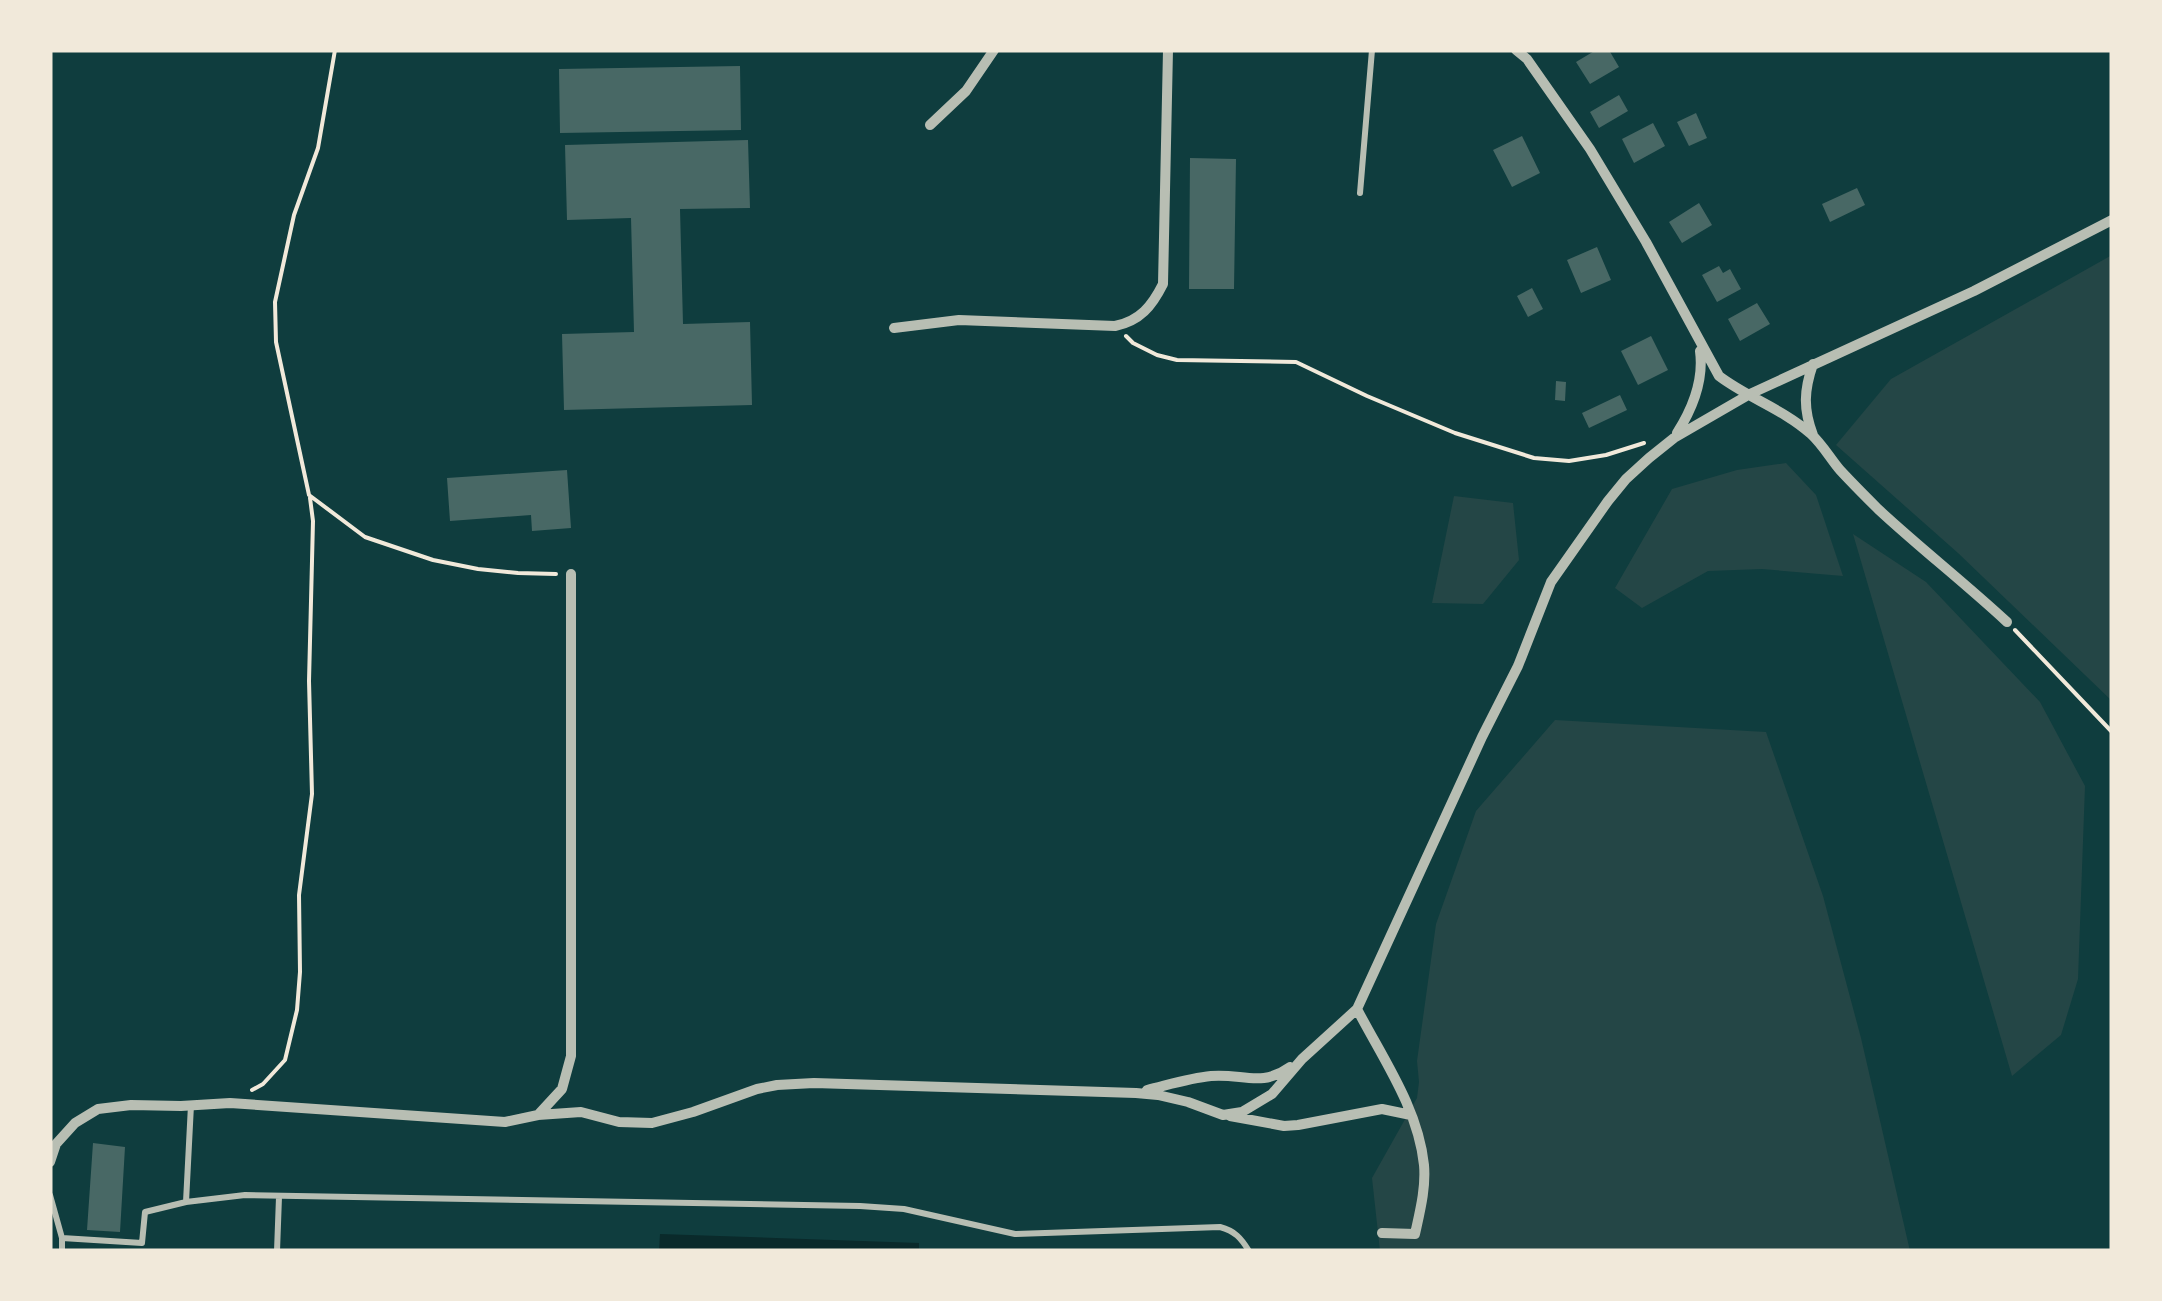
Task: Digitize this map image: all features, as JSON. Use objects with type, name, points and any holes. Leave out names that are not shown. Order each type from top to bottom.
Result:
[{"type":"street","points":[[930,125],[966,91],[994,50]]},
{"type":"street","points":[[894,328],[959,320],[1115,326],[1134,321],[1152,305],[1163,284],[1168,50]]},
{"type":"street","points":[[1516,50],[1590,148],[1719,376],[1781,411],[1814,436],[1876,506],[2007,622]]},
{"type":"street","points":[[1222,1115],[1254,1107],[1272,1094],[1302,1059],[1357,1009],[1518,666],[1551,582],[1626,479],[1674,438],[1750,394],[1974,291],[2112,220]]},
{"type":"street","points":[[1674,438],[1699,384],[1700,343]]},
{"type":"street","points":[[1813,364],[1805,393],[1805,411],[1814,436]]},
{"type":"street","points":[[538,1116],[562,1089],[571,1056],[571,574]]},
{"type":"street","points":[[1357,1009],[1411,1115],[1424,1167],[1424,1190],[1415,1234],[1382,1233]]},
{"type":"street","points":[[1136,1093],[1216,1075],[1260,1080],[1280,1074],[1302,1059]]},
{"type":"street","points":[[50,1162],[56,1144],[75,1123],[98,1108],[131,1104],[230,1103],[504,1122],[582,1112],[619,1122],[652,1123],[757,1089],[814,1083],[1158,1095],[1222,1115],[1284,1126],[1382,1109],[1411,1115]]},
{"type":"lane","points":[[1360,193],[1372,50]]},
{"type":"lane","points":[[186,1202],[191,1105]]},
{"type":"lane","points":[[50,1195],[62,1251]]},
{"type":"lane","points":[[62,1238],[142,1243],[145,1212],[245,1195],[860,1206],[904,1209],[1015,1234],[1220,1227],[1232,1230],[1249,1251]]},
{"type":"lane","points":[[276,1251],[278,1197]]},
{"type":"path","points":[[230,1103],[263,1084],[286,1060],[297,1010],[299,896],[312,794],[313,522],[276,342],[275,302],[294,215],[318,148],[335,50]]},
{"type":"path","points":[[1115,326],[1133,343],[1166,358],[1296,362],[1455,433],[1534,458],[1568,461],[1606,455],[1652,440]]},
{"type":"path","points":[[309,495],[365,537],[433,560],[478,570],[571,574]]},
{"type":"path","points":[[2007,622],[2112,732]]},
{"type":"path","points":[[2102,721],[2112,716]]},
{"type":"shaded area","points":[[2112,255],[2112,701],[1958,553],[1836,445],[1891,379]]},
{"type":"shaded area","points":[[1786,463],[1816,495],[1843,576],[1762,569],[1708,571],[1642,608],[1615,588],[1672,489],[1737,470]]},
{"type":"shaded area","points":[[1454,496],[1513,503],[1519,560],[1483,604],[1432,603]]},
{"type":"shaded area","points":[[1853,534],[1926,582],[2040,702],[2085,786],[2078,979],[2061,1035],[2012,1076]]},
{"type":"shaded area","points":[[1555,720],[1766,732],[1823,896],[1861,1038],[1910,1251],[1380,1251],[1372,1178],[1417,1098],[1417,1061],[1436,924],[1476,811]]},
{"type":"shaded area","points":[[660,1234],[919,1243],[919,1251],[659,1251]]},
{"type":"building","points":[[1596,50],[1609,50],[1619,67],[1590,84],[1576,62]]},
{"type":"building","points":[[740,66],[741,130],[560,133],[559,69]]},
{"type":"building","points":[[1619,95],[1628,111],[1599,128],[1590,112]]},
{"type":"building","points":[[1696,113],[1707,138],[1689,146],[1677,122]]},
{"type":"building","points":[[1653,123],[1665,146],[1634,163],[1622,139]]},
{"type":"building","points":[[1522,136],[1540,173],[1512,187],[1493,150]]},
{"type":"building","points":[[748,140],[750,208],[680,209],[683,324],[750,322],[752,405],[564,410],[562,334],[634,332],[631,218],[567,220],[565,145]]},
{"type":"building","points":[[1190,158],[1236,159],[1234,289],[1189,289]]},
{"type":"building","points":[[1857,188],[1865,205],[1830,222],[1822,204]]},
{"type":"building","points":[[1699,203],[1712,225],[1682,243],[1669,222]]},
{"type":"building","points":[[1597,247],[1611,280],[1581,293],[1567,260]]},
{"type":"building","points":[[1719,266],[1723,273],[1730,269],[1741,289],[1717,302],[1702,275]]},
{"type":"building","points":[[1532,288],[1543,309],[1528,317],[1517,296]]},
{"type":"building","points":[[1757,303],[1770,324],[1740,341],[1728,319]]},
{"type":"building","points":[[1651,336],[1668,370],[1638,385],[1621,351]]},
{"type":"building","points":[[1556,381],[1566,382],[1565,401],[1555,400]]},
{"type":"building","points":[[1620,395],[1627,410],[1589,428],[1582,413]]},
{"type":"building","points":[[567,470],[571,528],[532,531],[531,515],[450,521],[447,478]]},
{"type":"building","points":[[93,1143],[125,1147],[120,1232],[87,1230]]}]
